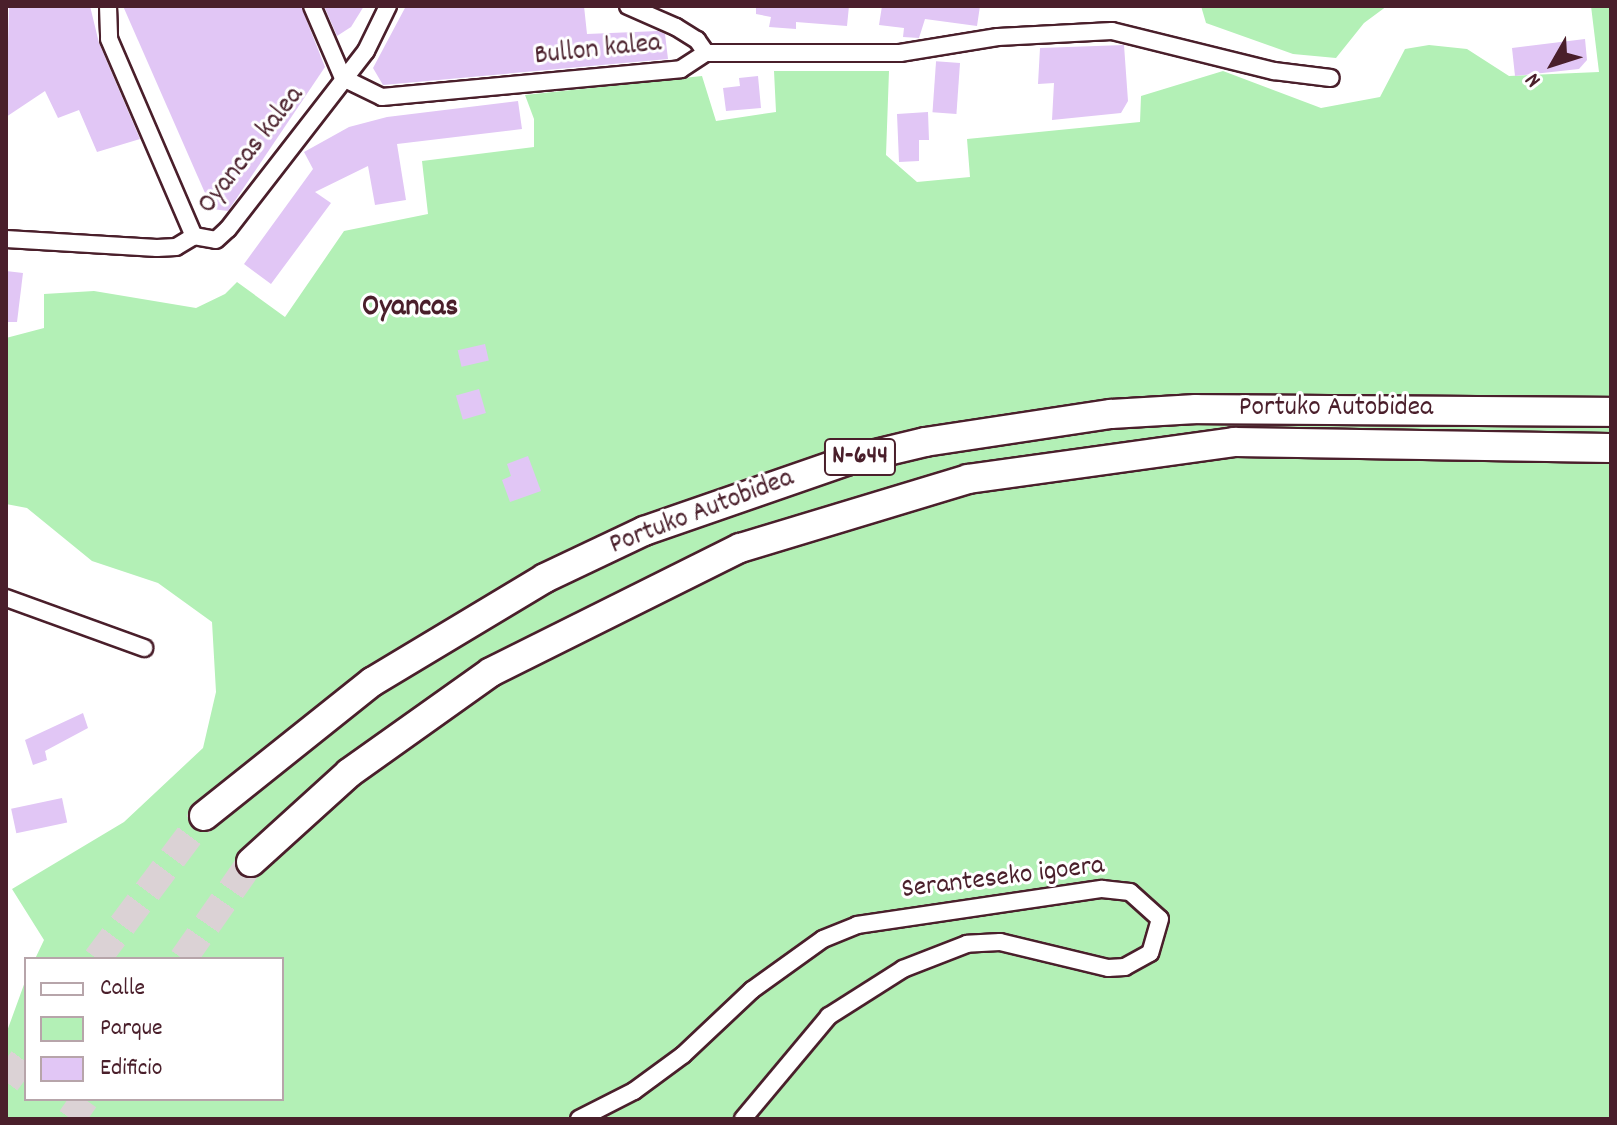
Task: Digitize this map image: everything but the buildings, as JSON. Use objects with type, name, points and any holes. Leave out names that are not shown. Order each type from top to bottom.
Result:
[{"type":"highway","name":"Portuko Autobidea","points":[[204,816],[372,682],[545,578],[644,531],[846,461],[940,439],[1182,410],[1611,412]]},
{"type":"highway","name":"Portuko Autobidea","points":[[251,862],[349,773],[491,672],[740,548],[968,479],[1234,442],[1611,448]]},
{"type":"street","points":[[108,6],[109,39],[194,236]]},
{"type":"street","points":[[312,6],[343,78],[366,51],[388,6]]},
{"type":"street","points":[[628,6],[676,27],[697,40],[706,53]]},
{"type":"street","name":"Bullon kalea","points":[[343,78],[382,97],[681,69],[706,53],[900,53],[998,37],[1112,31],[1274,71],[1331,78]]},
{"type":"street","name":"Oyancas kalea","points":[[6,239],[157,248],[176,247],[194,236],[216,240],[228,229],[343,78]]},
{"type":"street","points":[[6,598],[144,648]]},
{"type":"street","name":"Seranteseko igoera","points":[[579,1119],[634,1091],[683,1055],[752,990],[823,939],[857,925],[1102,889],[1130,892],[1160,919],[1150,953],[1125,967],[1108,968],[1000,942],[967,944],[903,969],[829,1016],[743,1119]]},
{"type":"green space","points":[[1201,6],[1387,6],[1364,23],[1336,58],[1293,54],[1206,23]]},
{"type":"green space","points":[[1591,6],[1611,6],[1611,1119],[6,1119],[6,1034],[24,984],[24,1101],[284,1101],[284,957],[36,957],[44,940],[12,889],[124,822],[203,748],[216,692],[212,622],[158,583],[92,561],[27,508],[6,504],[6,338],[44,328],[44,294],[94,291],[196,308],[225,294],[237,282],[285,317],[344,231],[428,214],[422,161],[534,147],[534,119],[525,95],[702,76],[716,121],[776,112],[774,71],[889,71],[886,155],[917,182],[970,177],[967,139],[1140,122],[1141,96],[1223,71],[1321,108],[1380,97],[1405,49],[1429,45],[1467,49],[1509,76],[1599,72]]},
{"type":"tunnel","points":[[98,957],[204,816]]},
{"type":"tunnel","points":[[184,957],[251,862]]},
{"type":"tunnel","points":[[6,1082],[24,1058]]},
{"type":"tunnel","points":[[71,1119],[84,1101]]},
{"type":"district","name":"Oyancas","points":[[410,309]]}]
